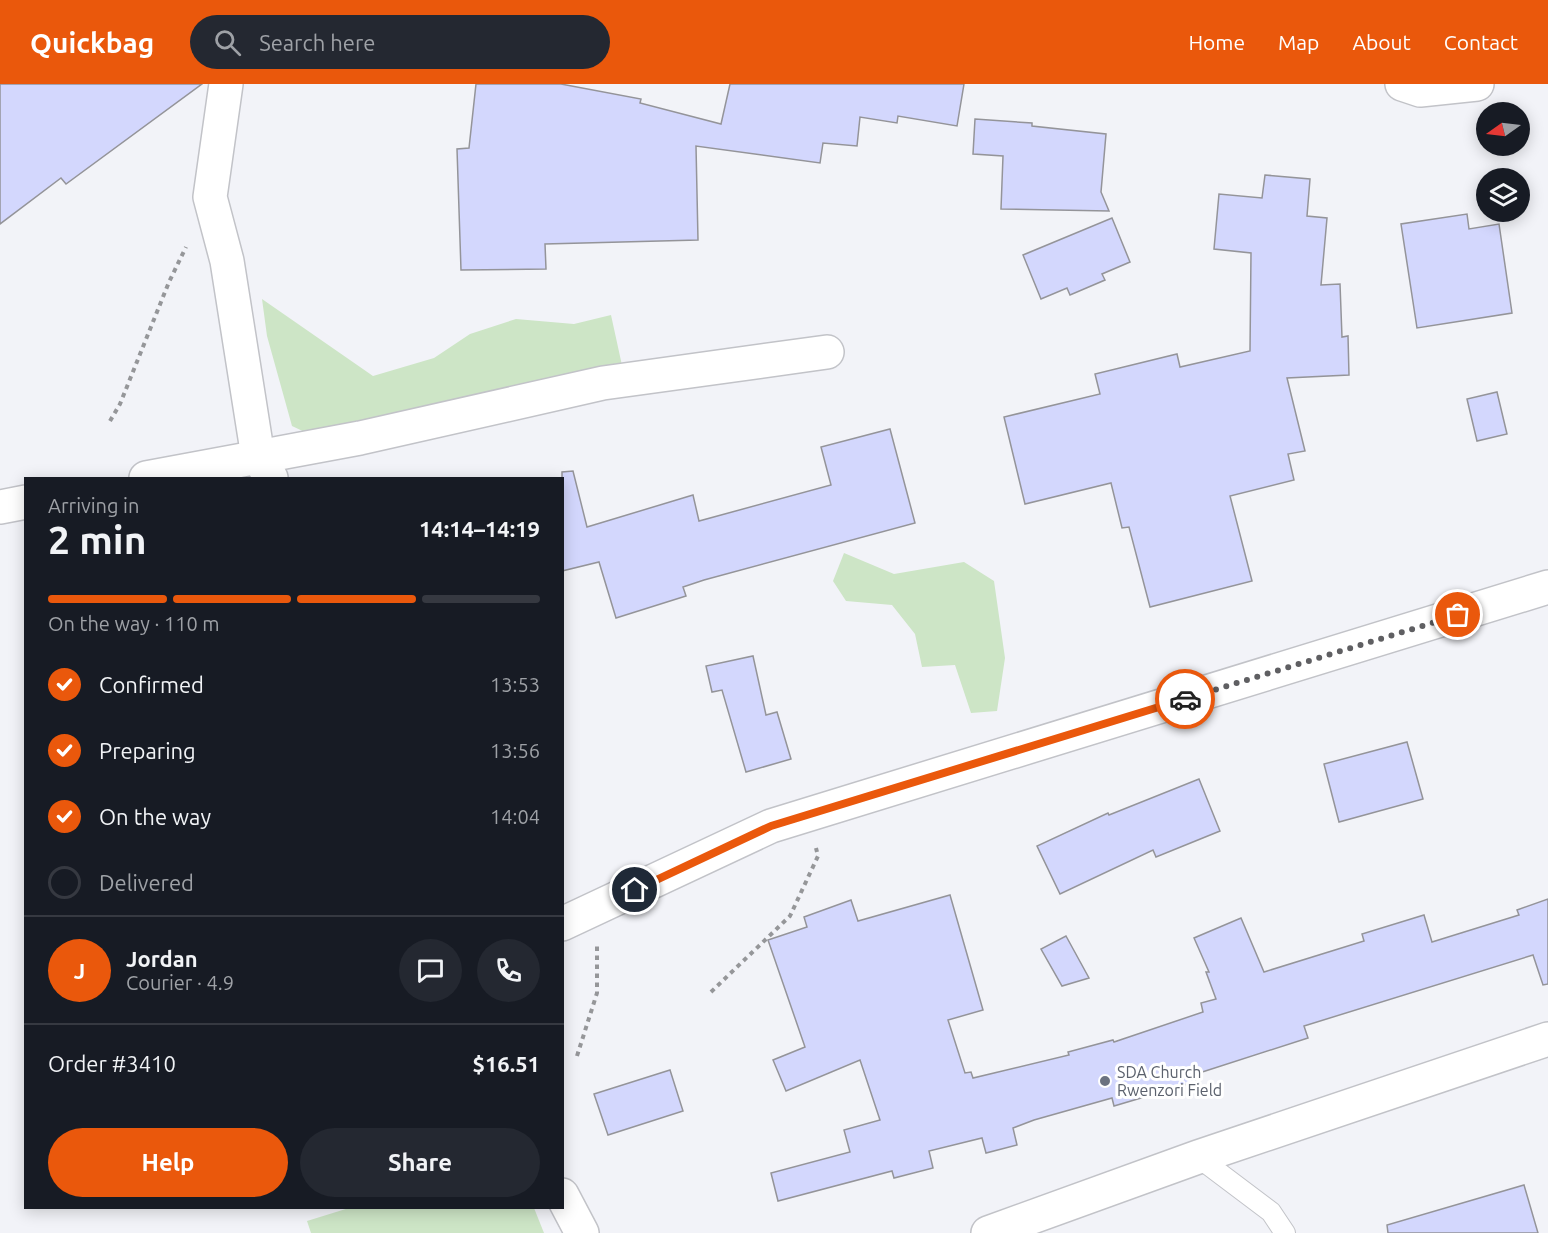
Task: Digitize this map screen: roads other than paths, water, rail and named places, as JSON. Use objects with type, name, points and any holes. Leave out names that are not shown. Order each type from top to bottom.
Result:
[{"type":"street","points":[[226,84],[210,197],[227,261],[264,468]]},
{"type":"street","points":[[1402,84],[1420,90],[1477,84]]},
{"type":"street","points":[[158,477],[264,468],[360,438],[603,383],[827,352]]},
{"type":"street","points":[[0,507],[24,502]]},
{"type":"street","points":[[564,923],[771,826],[1548,587]]},
{"type":"street","points":[[988,1233],[1198,1157],[1548,1039]]},
{"type":"street","points":[[564,1199],[582,1233]]},
{"type":"lane","points":[[1198,1157],[1271,1212],[1286,1233]]},
{"type":"lane","points":[[1267,1233],[1271,1212]]},
{"type":"place","name":"SDA Church Rwenzori Field","points":[[1105,1081]]}]
